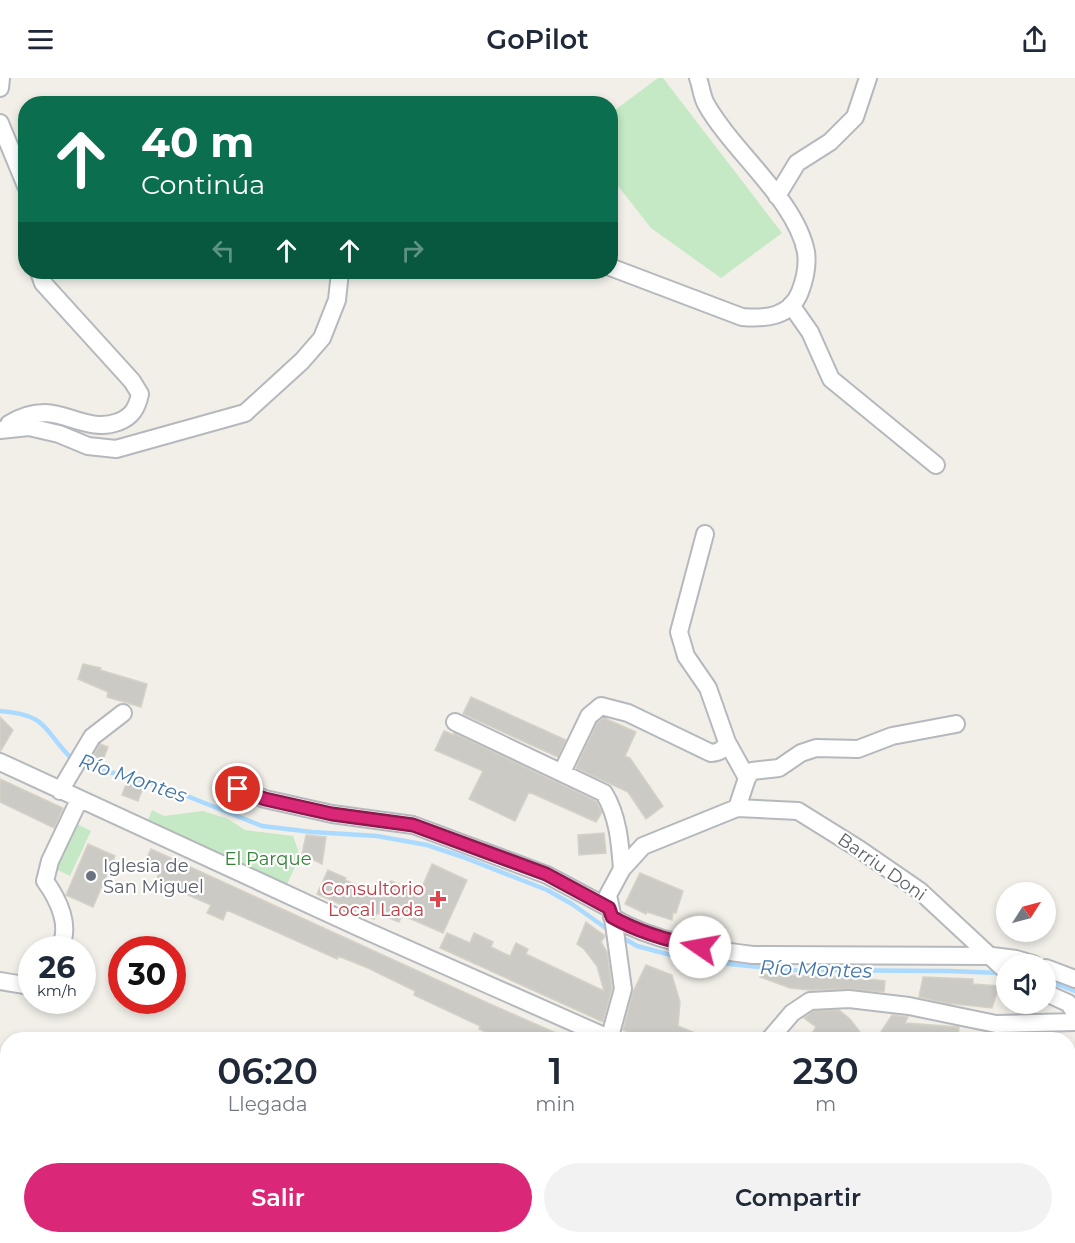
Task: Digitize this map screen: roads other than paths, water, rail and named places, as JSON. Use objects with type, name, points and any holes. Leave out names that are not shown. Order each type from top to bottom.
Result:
[{"type":"street","points":[[0,88],[1,78]]},
{"type":"street","points":[[618,270],[742,317],[764,319],[785,312],[798,296],[806,276],[806,253],[800,232],[788,210],[718,122],[705,102],[698,78]]},
{"type":"street","points":[[777,196],[797,163],[830,142],[855,117],[868,78]]},
{"type":"street","points":[[0,123],[18,167]]},
{"type":"street","points":[[0,430],[15,420],[31,414],[47,413],[88,424],[109,425],[128,418],[137,406],[140,394],[132,381],[42,279]]},
{"type":"street","points":[[0,430],[29,427],[59,434],[88,446],[116,449],[245,413],[302,361],[322,338],[338,300],[340,279]]},
{"type":"street","points":[[791,305],[810,332],[831,379],[936,465]]},
{"type":"street","points":[[705,534],[679,632],[686,656],[708,688],[727,742],[747,778]]},
{"type":"street","points":[[562,772],[589,716],[600,706],[628,713],[711,753],[723,749],[727,742]]},
{"type":"street","points":[[60,791],[92,738],[123,713]]},
{"type":"street","points":[[455,722],[604,793],[613,807],[620,837],[622,869]]},
{"type":"street","points":[[737,808],[747,778],[752,771],[779,768],[801,753],[816,748],[858,749],[892,736],[956,723]]},
{"type":"street","points":[[0,762],[79,800],[594,1032]]},
{"type":"street","points":[[238,789],[265,799],[332,814],[413,825],[546,874],[631,929],[667,940],[716,951],[753,955],[996,963]]},
{"type":"street","points":[[64,936],[63,916],[56,896],[45,881],[50,861],[79,800]]},
{"type":"street","name":"Barriu Doni","points":[[612,1032],[623,989],[608,896],[622,869],[643,846],[737,808],[798,812],[859,849],[920,891],[996,960]]},
{"type":"street","points":[[1056,972],[1075,979]]},
{"type":"street","points":[[0,981],[18,984]]},
{"type":"street","points":[[1056,998],[1068,1003],[1075,1012]]},
{"type":"street","points":[[776,1032],[792,1013],[810,1001],[849,999],[909,1006],[996,1024],[1075,1022]]},
{"type":"waterway","name":"Río Montes","points":[[0,711],[16,713],[37,720],[73,760]]},
{"type":"waterway","name":"Río Montes","points":[[81,763],[177,792],[262,826],[377,836],[427,845],[547,890],[572,904],[610,931]]},
{"type":"waterway","name":"Río Montes","points":[[620,936],[637,946],[690,960],[789,970],[996,973]]},
{"type":"waterway","name":"Río Montes","points":[[1056,984],[1075,991]]},
{"type":"place","name":"Iglesia de San Miguel","points":[[91,876]]},
{"type":"place","name":"Consultorio Local Lada","points":[[438,899]]},
{"type":"park label","name":"El Parque","points":[[268,859]]}]
